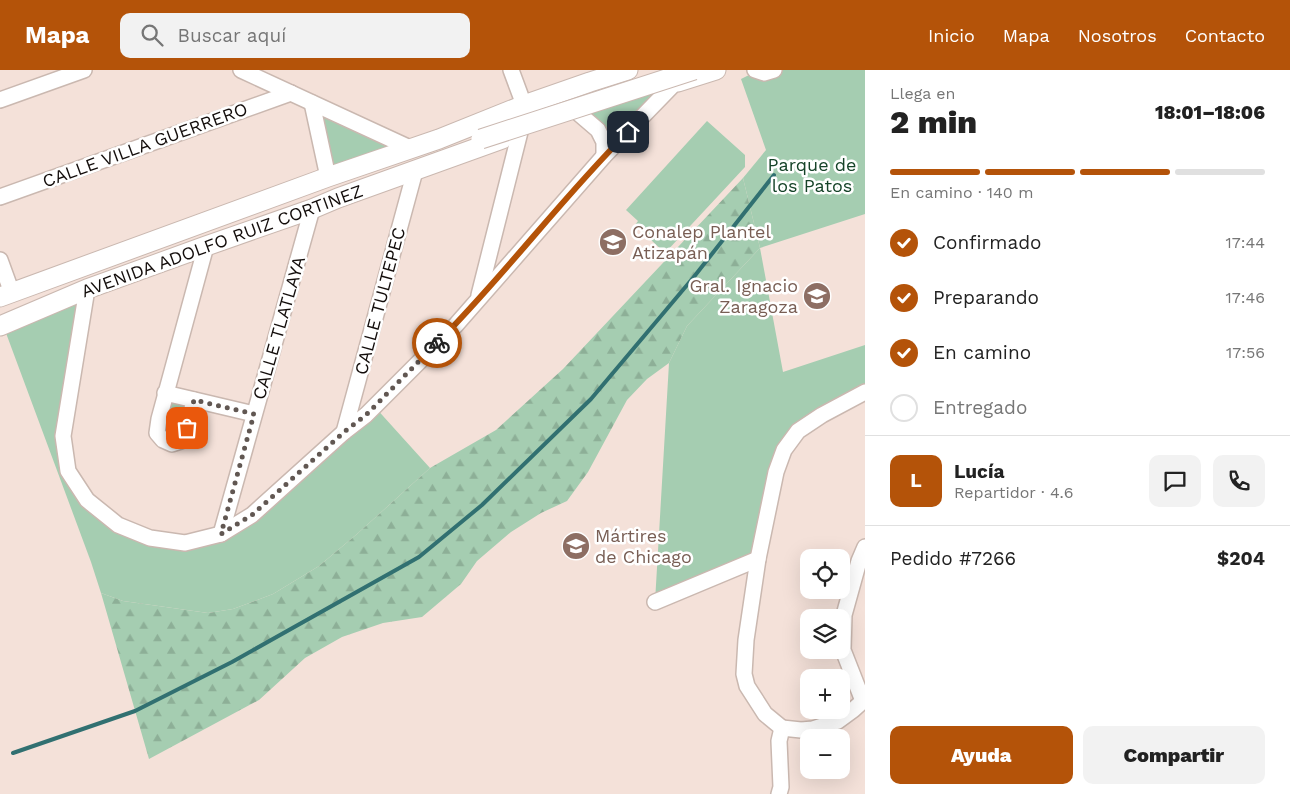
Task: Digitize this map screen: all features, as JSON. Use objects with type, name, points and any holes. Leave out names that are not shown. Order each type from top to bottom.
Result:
[{"type":"main road","name":"AVENIDA ADOLFO RUIZ CORTINEZ","points":[[6,295],[439,138],[524,105],[628,70]]},
{"type":"main road","name":"AVENIDA ADOLFO RUIZ CORTINEZ","points":[[439,138],[480,135],[694,70]]},
{"type":"main road","name":"AVENIDA ADOLFO RUIZ CORTINEZ","points":[[446,160],[480,135],[675,74],[716,70]]},
{"type":"main road","name":"AVENIDA ADOLFO RUIZ CORTINEZ","points":[[0,326],[87,289],[312,210],[338,198],[520,132],[577,112],[646,92],[675,74]]},
{"type":"street","points":[[0,100],[84,70]]},
{"type":"street","points":[[241,70],[410,148]]},
{"type":"street","points":[[511,70],[524,105]]},
{"type":"street","points":[[755,70],[764,73],[774,70]]},
{"type":"street","points":[[87,289],[63,436],[68,471],[87,500],[118,525],[150,538],[185,543],[221,534],[252,515],[344,432],[366,415],[455,326],[675,74]]},
{"type":"street","name":"CALLE VILLA GUERRERO","points":[[0,197],[291,93]]},
{"type":"street","points":[[312,103],[328,177]]},
{"type":"street","points":[[577,112],[598,130],[604,142],[604,156]]},
{"type":"street","points":[[478,300],[520,132]]},
{"type":"street","name":"CALLE TULTEPEC","points":[[344,432],[415,171]]},
{"type":"street","name":"CALLE TLATLAYA","points":[[221,534],[312,210]]},
{"type":"street","points":[[194,400],[186,435],[181,441],[172,444],[163,440],[157,434],[159,419],[206,246]]},
{"type":"street","points":[[0,260],[6,295]]},
{"type":"street","points":[[865,392],[822,415],[798,431],[784,450],[776,472],[758,559],[746,640],[744,674],[747,686],[765,714],[782,728],[813,729],[838,722],[863,701],[843,650],[844,615],[859,561],[865,547]]},
{"type":"street","points":[[165,393],[254,414]]},
{"type":"street","points":[[655,602],[758,559]]},
{"type":"street","points":[[779,794],[781,787],[779,741],[782,728]]},
{"type":"green space","name":"Parque de los Patos","points":[[759,70],[865,70],[865,214],[760,248],[743,178],[766,150],[741,79]]},
{"type":"green space","points":[[675,83],[604,156],[604,142],[577,112]]},
{"type":"green space","points":[[312,103],[410,148],[328,177]]},
{"type":"green space","points":[[707,121],[745,155],[745,167],[665,253],[635,225],[638,221],[626,210]]},
{"type":"green space","points":[[743,178],[760,248],[687,326],[669,363],[647,379],[627,400],[588,472],[567,501],[541,513],[511,532],[477,561],[461,584],[422,617],[383,623],[342,637],[305,658],[259,700],[149,759],[101,593],[123,601],[208,613],[233,609],[273,594],[319,566],[430,468],[496,430],[563,369]]},
{"type":"green space","points":[[760,248],[783,372],[865,345],[865,392],[822,415],[784,450],[758,559],[655,602],[669,363],[687,326]]},
{"type":"green space","points":[[87,289],[63,436],[87,500],[150,538],[221,534],[374,406],[430,468],[319,566],[273,594],[233,609],[208,613],[123,601],[101,593],[3,325]]},
{"type":"green space","points":[[165,393],[194,400],[186,435],[172,444],[159,419]]},
{"type":"waterway","points":[[13,753],[135,711],[232,662],[419,557],[482,505],[591,399],[693,278],[774,175]]},
{"type":"way so far","points":[[187,428],[194,400],[254,414],[221,534],[252,515],[344,432],[366,415],[437,343]]},
{"type":"place","name":"Conalep Plantel Atizapán","points":[[613,242]]},
{"type":"place","name":"Gral. Ignacio Zaragoza","points":[[817,296]]},
{"type":"place","name":"Mártires de Chicago","points":[[576,546]]},
{"type":"route","points":[[437,343],[455,326],[604,156],[628,132]]}]
